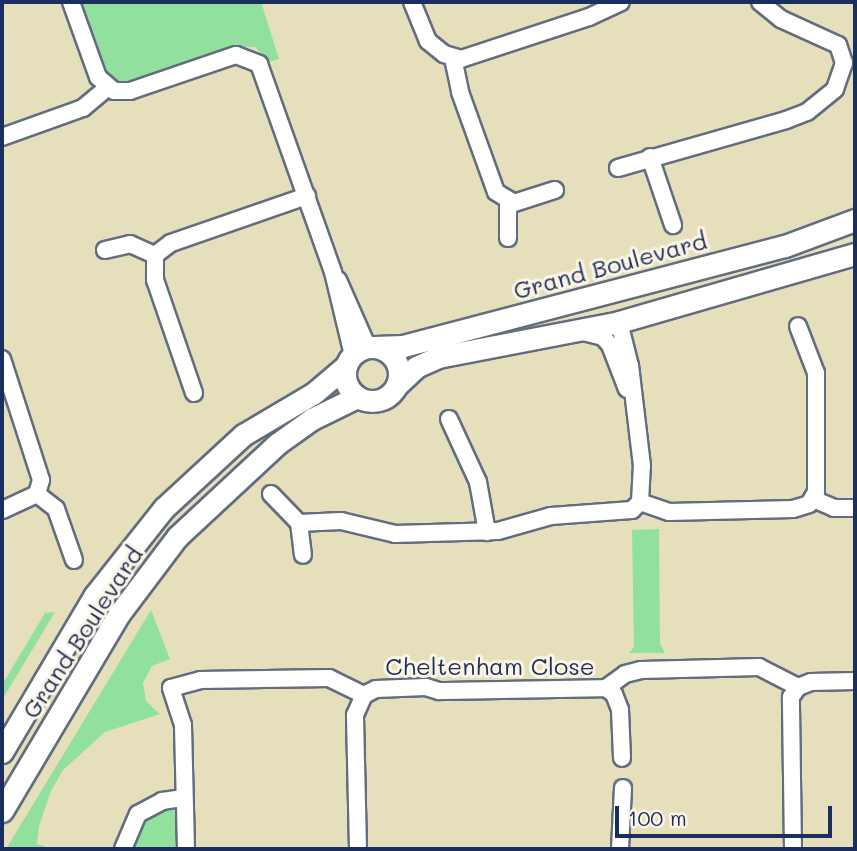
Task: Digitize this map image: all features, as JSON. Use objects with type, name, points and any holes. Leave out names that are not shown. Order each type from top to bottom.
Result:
[{"type":"street","points":[[71,2],[94,70],[107,88]]},
{"type":"street","points":[[412,2],[429,41],[453,58],[469,59],[614,3]]},
{"type":"street","points":[[618,168],[807,112],[835,89],[850,62],[833,40],[781,19],[760,2]]},
{"type":"street","points":[[2,136],[83,108],[107,88],[130,90],[228,57],[248,56],[263,70],[360,354],[347,383],[357,397],[380,400],[416,367],[438,357],[619,322],[855,254]]},
{"type":"street","points":[[453,58],[460,92],[496,192],[508,202]]},
{"type":"street","points":[[650,158],[673,225]]},
{"type":"street","points":[[508,202],[555,190]]},
{"type":"street","points":[[155,255],[171,243],[307,196]]},
{"type":"street","points":[[508,202],[508,237]]},
{"type":"street","name":"Grand Boulevard","points":[[2,752],[95,595],[163,508],[225,450],[314,393],[360,354],[403,346],[588,299],[785,246],[855,220]]},
{"type":"street","points":[[105,250],[130,244],[155,255]]},
{"type":"street","points":[[155,255],[155,280],[194,393]]},
{"type":"street","points":[[588,299],[619,322],[635,408],[642,466],[640,502]]},
{"type":"street","points":[[799,326],[816,373],[813,499]]},
{"type":"street","points":[[579,331],[603,337],[610,345],[635,408]]},
{"type":"street","points":[[360,354],[395,360],[397,385]]},
{"type":"street","points":[[2,359],[40,471],[37,494]]},
{"type":"street","name":"Grand Boulevard","points":[[2,810],[119,614],[177,537],[277,444],[312,419],[357,397]]},
{"type":"street","points":[[449,419],[478,482],[487,532]]},
{"type":"street","points":[[2,510],[37,494]]},
{"type":"street","points":[[37,494],[56,509],[74,560]]},
{"type":"street","points":[[271,494],[299,523],[303,555]]},
{"type":"street","points":[[640,502],[669,512],[793,509],[813,499],[834,508],[855,508]]},
{"type":"street","points":[[299,523],[341,521],[395,534],[487,532],[551,516],[622,513],[640,502]]},
{"type":"street","points":[[622,758],[620,710],[614,694],[607,688],[625,674],[641,670],[759,667],[798,687]]},
{"type":"street","points":[[186,849],[183,725],[171,688],[200,680],[329,678],[364,695]]},
{"type":"street","points":[[793,849],[789,702],[798,687],[811,682],[855,681]]},
{"type":"street","name":"Cheltenham Close","points":[[358,849],[355,715],[364,695],[376,689],[426,687],[439,691],[607,688]]},
{"type":"street","points":[[621,849],[623,788]]},
{"type":"street","points":[[123,849],[138,814],[162,801],[184,798]]},
{"type":"green space","points":[[79,2],[261,2],[279,59],[269,62],[255,47],[234,47],[118,84],[106,77]]},
{"type":"green space","points":[[659,529],[660,644],[665,653],[629,653],[634,647],[632,530]]},
{"type":"green space","points":[[151,610],[170,659],[152,666],[143,683],[146,701],[160,714],[105,732],[63,770],[51,791],[39,826],[37,844],[51,849],[6,849]]},
{"type":"green space","points":[[55,612],[2,700],[2,685],[45,613]]},
{"type":"green space","points":[[168,808],[179,813],[179,849],[130,849],[142,824]]}]
